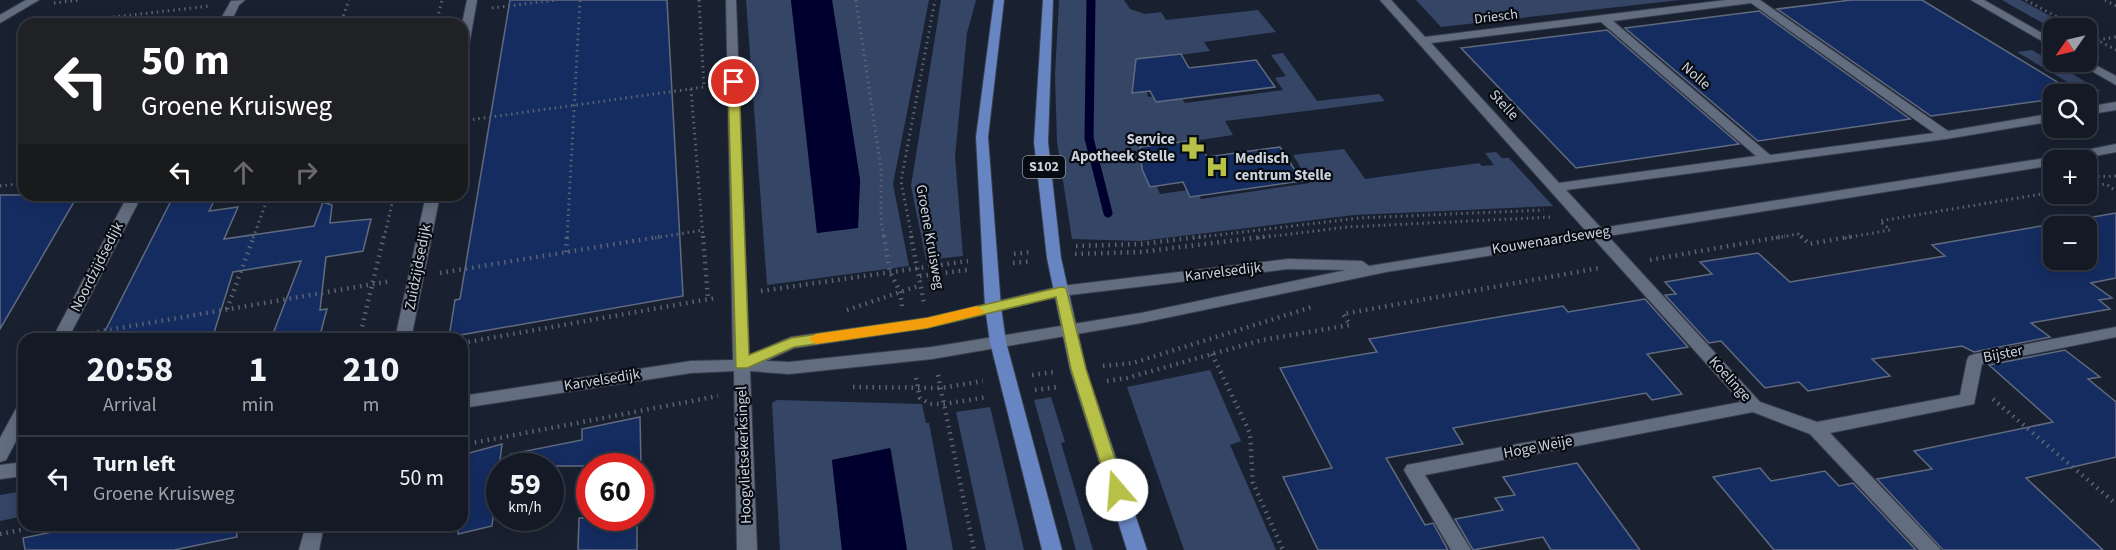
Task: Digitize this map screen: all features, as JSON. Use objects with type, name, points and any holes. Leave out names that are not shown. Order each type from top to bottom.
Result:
[{"type":"main road","points":[[999,0],[982,137],[993,307],[998,342],[1052,550]]},
{"type":"main road","name":"S102","points":[[1048,0],[1041,142],[1054,258],[1081,376],[1137,550]]},
{"type":"street","points":[[0,20],[34,0]]},
{"type":"street","name":"Hoogvlietsekerksingel","points":[[731,0],[747,550]]},
{"type":"street","name":"Stelle","points":[[1385,0],[1598,233]]},
{"type":"street","name":"Driesch","points":[[1423,41],[1753,0],[1946,135]]},
{"type":"street","points":[[1976,0],[2043,39]]},
{"type":"street","points":[[228,18],[237,2]]},
{"type":"street","points":[[468,20],[471,5]]},
{"type":"street","name":"Nolle","points":[[1604,19],[1767,159]]},
{"type":"street","points":[[2097,70],[2116,81]]},
{"type":"street","points":[[2097,109],[2116,106]]},
{"type":"street","points":[[1557,187],[1946,135],[2043,119]]},
{"type":"street","name":"Kouwenaardseweg","points":[[2097,152],[2116,148]]},
{"type":"street","points":[[2097,160],[2116,158]]},
{"type":"street","name":"Kouwenaardseweg","points":[[1070,332],[1386,267],[2043,164]]},
{"type":"street","name":"Noordzijdsedijk","points":[[63,333],[132,201]]},
{"type":"street","name":"Zuidzijdsedijk","points":[[404,333],[432,201]]},
{"type":"street","name":"Koelinge","points":[[1598,233],[1754,406],[1816,429],[1931,550]]},
{"type":"street","name":"Karvelsedijk","points":[[1061,291],[1288,264],[1386,267]]},
{"type":"street","points":[[993,307],[1061,291]]},
{"type":"street","name":"Karvelsedijk","points":[[742,364],[791,343],[927,323],[993,307]]},
{"type":"street","points":[[998,342],[1070,332]]},
{"type":"street","name":"Bijster","points":[[1816,429],[1968,400],[1975,360],[2116,332]]},
{"type":"street","name":"Karvelsedijk","points":[[468,401],[691,367],[742,364],[789,368],[932,353],[998,342]]},
{"type":"street","name":"Hoge Weije","points":[[1461,550],[1413,470],[1754,406]]},
{"type":"street","points":[[0,455],[18,420]]},
{"type":"street","points":[[0,472],[18,470]]},
{"type":"street","points":[[309,550],[314,531]]},
{"type":"path","points":[[342,18],[349,0]]},
{"type":"path","points":[[438,18],[442,0]]},
{"type":"path","points":[[471,5],[556,0]]},
{"type":"path","points":[[566,252],[580,0]]},
{"type":"path","points":[[468,120],[704,87],[699,0]]},
{"type":"path","points":[[856,0],[881,169],[881,220],[890,272],[900,292],[906,326]]},
{"type":"path","name":"Groene Kruisweg","points":[[927,323],[901,181],[935,0]]},
{"type":"path","points":[[2026,0],[2059,18]]},
{"type":"path","points":[[2105,0],[2116,6]]},
{"type":"path","points":[[103,18],[237,2]]},
{"type":"path","points":[[2098,40],[2116,38]]},
{"type":"path","points":[[2098,40],[2116,50]]},
{"type":"path","points":[[691,88],[708,299]]},
{"type":"path","points":[[2097,177],[2116,176]]},
{"type":"path","points":[[0,186],[18,184]]},
{"type":"path","points":[[2097,185],[2106,184],[2116,191]]},
{"type":"path","points":[[1081,376],[1127,378],[1262,340],[1350,326],[1343,314],[1798,234],[1809,244],[1890,230],[1880,221],[2043,194]]},
{"type":"path","points":[[227,309],[267,201]]},
{"type":"path","points":[[360,333],[393,201]]},
{"type":"path","name":"Kouwenaardseweg","points":[[1054,258],[1093,252],[1140,252],[1347,227],[1553,217]]},
{"type":"path","points":[[93,333],[372,284],[703,230]]},
{"type":"path","points":[[912,355],[920,398],[930,404],[944,404],[1011,393],[1133,363],[1323,303]]},
{"type":"path","points":[[932,353],[974,550]]},
{"type":"path","points":[[1212,354],[1250,433],[1253,483],[1283,550]]},
{"type":"path","points":[[1972,381],[2116,504]]},
{"type":"path","points":[[468,444],[742,391]]},
{"type":"path","points":[[0,534],[18,530]]},
{"type":"shaded area","points":[[746,0],[791,0],[817,233],[858,227],[860,180],[832,0],[929,0],[893,184],[909,266],[767,285]]},
{"type":"shaded area","points":[[791,0],[832,0],[860,180],[858,228],[817,233]]},
{"type":"shaded area","points":[[941,0],[976,0],[967,33],[955,156],[963,256],[926,260],[911,186]]},
{"type":"shaded area","points":[[1059,0],[1124,0],[1130,9],[1145,14],[1161,12],[1166,20],[1258,10],[1276,32],[1204,42],[1210,51],[1135,61],[1143,76],[1148,97],[1178,93],[1185,103],[1283,90],[1275,78],[1286,76],[1271,55],[1283,53],[1317,101],[1379,94],[1385,101],[1225,121],[1233,135],[1147,148],[1149,168],[1160,194],[1195,189],[1201,199],[1310,183],[1293,155],[1344,149],[1365,179],[1479,163],[1482,166],[1494,165],[1485,153],[1496,152],[1502,158],[1509,158],[1553,206],[1354,215],[1140,241],[1072,239],[1057,142],[1055,75]]},
{"type":"shaded area","points":[[1416,0],[1680,0],[1441,27]]},
{"type":"shaded area","points":[[2002,0],[2021,0],[2054,18],[2043,18],[2043,23]]},
{"type":"shaded area","points":[[2032,50],[2043,57],[2043,67],[2017,52]]},
{"type":"shaded area","points":[[2051,72],[2069,72],[2089,84],[2071,84]]},
{"type":"shaded area","points":[[1210,370],[1241,441],[1230,445],[1276,550],[1184,550],[1127,387]]},
{"type":"shaded area","points":[[1051,397],[1065,442],[1061,443],[1093,550],[1076,550],[1034,400]]},
{"type":"shaded area","points":[[777,400],[922,404],[926,423],[929,423],[953,550],[907,550],[891,449],[832,460],[842,550],[780,550],[772,403]]},
{"type":"shaded area","points":[[990,407],[1024,550],[986,550],[956,412]]},
{"type":"shaded area","points":[[890,448],[907,550],[842,550],[832,460]]},
{"type":"shaded area","points":[[18,492],[18,517],[0,521],[0,495]]},
{"type":"building","points":[[510,0],[667,0],[683,296],[468,334],[450,333],[455,300],[460,299]]},
{"type":"building","points":[[1851,0],[1922,0],[2061,84],[2043,84],[2043,101],[1931,116],[1777,9]]},
{"type":"building","points":[[1759,11],[1910,119],[1758,141],[1625,28]]},
{"type":"building","points":[[1607,30],[1739,144],[1576,168],[1461,48]]},
{"type":"building","points":[[1181,54],[1189,68],[1256,60],[1275,87],[1156,102],[1150,91],[1132,93],[1136,59]]},
{"type":"building","name":"Medisch centrum Stelle","points":[[1198,140],[1207,157],[1280,147],[1302,181],[1190,197],[1183,182],[1150,187],[1142,169],[1140,147]]},
{"type":"building","points":[[0,195],[18,195],[18,201],[75,201],[0,329]]},
{"type":"building","points":[[171,201],[214,201],[209,211],[238,207],[224,239],[314,226],[323,202],[332,205],[330,223],[371,219],[363,251],[326,257],[320,310],[327,309],[321,333],[273,333],[301,261],[233,272],[214,333],[104,333]]},
{"type":"building","points":[[2116,213],[2116,278],[2091,283],[2112,298],[2099,300],[2110,309],[2031,323],[2050,337],[1974,352],[1962,346],[1872,359],[1890,376],[1808,391],[1799,382],[1765,388],[1721,341],[1709,343],[1665,295],[1676,294],[1665,282],[1712,274],[1700,262],[1758,253],[1790,282],[1945,256],[1932,245],[2043,226],[2043,270],[2097,270],[2097,216]]},
{"type":"building","points":[[1645,299],[1688,347],[1647,354],[1682,394],[1652,400],[1646,393],[1453,428],[1463,444],[1386,458],[1425,525],[1433,523],[1448,550],[1318,550],[1283,477],[1332,468],[1280,368],[1377,352],[1369,339],[1563,306],[1568,312]]},
{"type":"building","points":[[2065,350],[2100,377],[2088,379],[2116,402],[2116,457],[2026,478],[2103,550],[1943,550],[1877,479],[1932,469],[1914,451],[2053,422],[1989,365]]},
{"type":"building","points":[[640,417],[641,453],[576,453],[576,466],[564,466],[564,453],[516,453],[582,440],[582,429]]},
{"type":"building","points":[[502,444],[501,453],[486,453],[486,527],[458,534],[458,531],[468,531],[468,453]]},
{"type":"building","points":[[1577,463],[1640,550],[1551,550],[1543,537],[1473,550],[1455,519],[1503,510],[1495,498],[1515,495],[1503,477]]},
{"type":"building","points":[[1760,468],[1771,481],[1825,471],[1839,486],[1853,483],[1916,550],[1774,550],[1713,477]]},
{"type":"building","points":[[57,531],[236,531],[237,537],[174,550],[25,550],[23,538]]},
{"type":"building","points":[[579,531],[637,531],[637,550],[578,550]]},
{"type":"waterway","points":[[1091,0],[1089,138],[1108,213]]},
{"type":"slow traffic","points":[[816,339],[927,323],[977,311]]},
{"type":"place","name":"Service Apotheek Stelle","points":[[1193,148]]},
{"type":"place","name":"Medisch centrum Stelle","points":[[1217,167]]},
{"type":"route","points":[[734,82],[742,364],[791,343],[927,323],[1061,291],[1078,369],[1117,490]]}]
